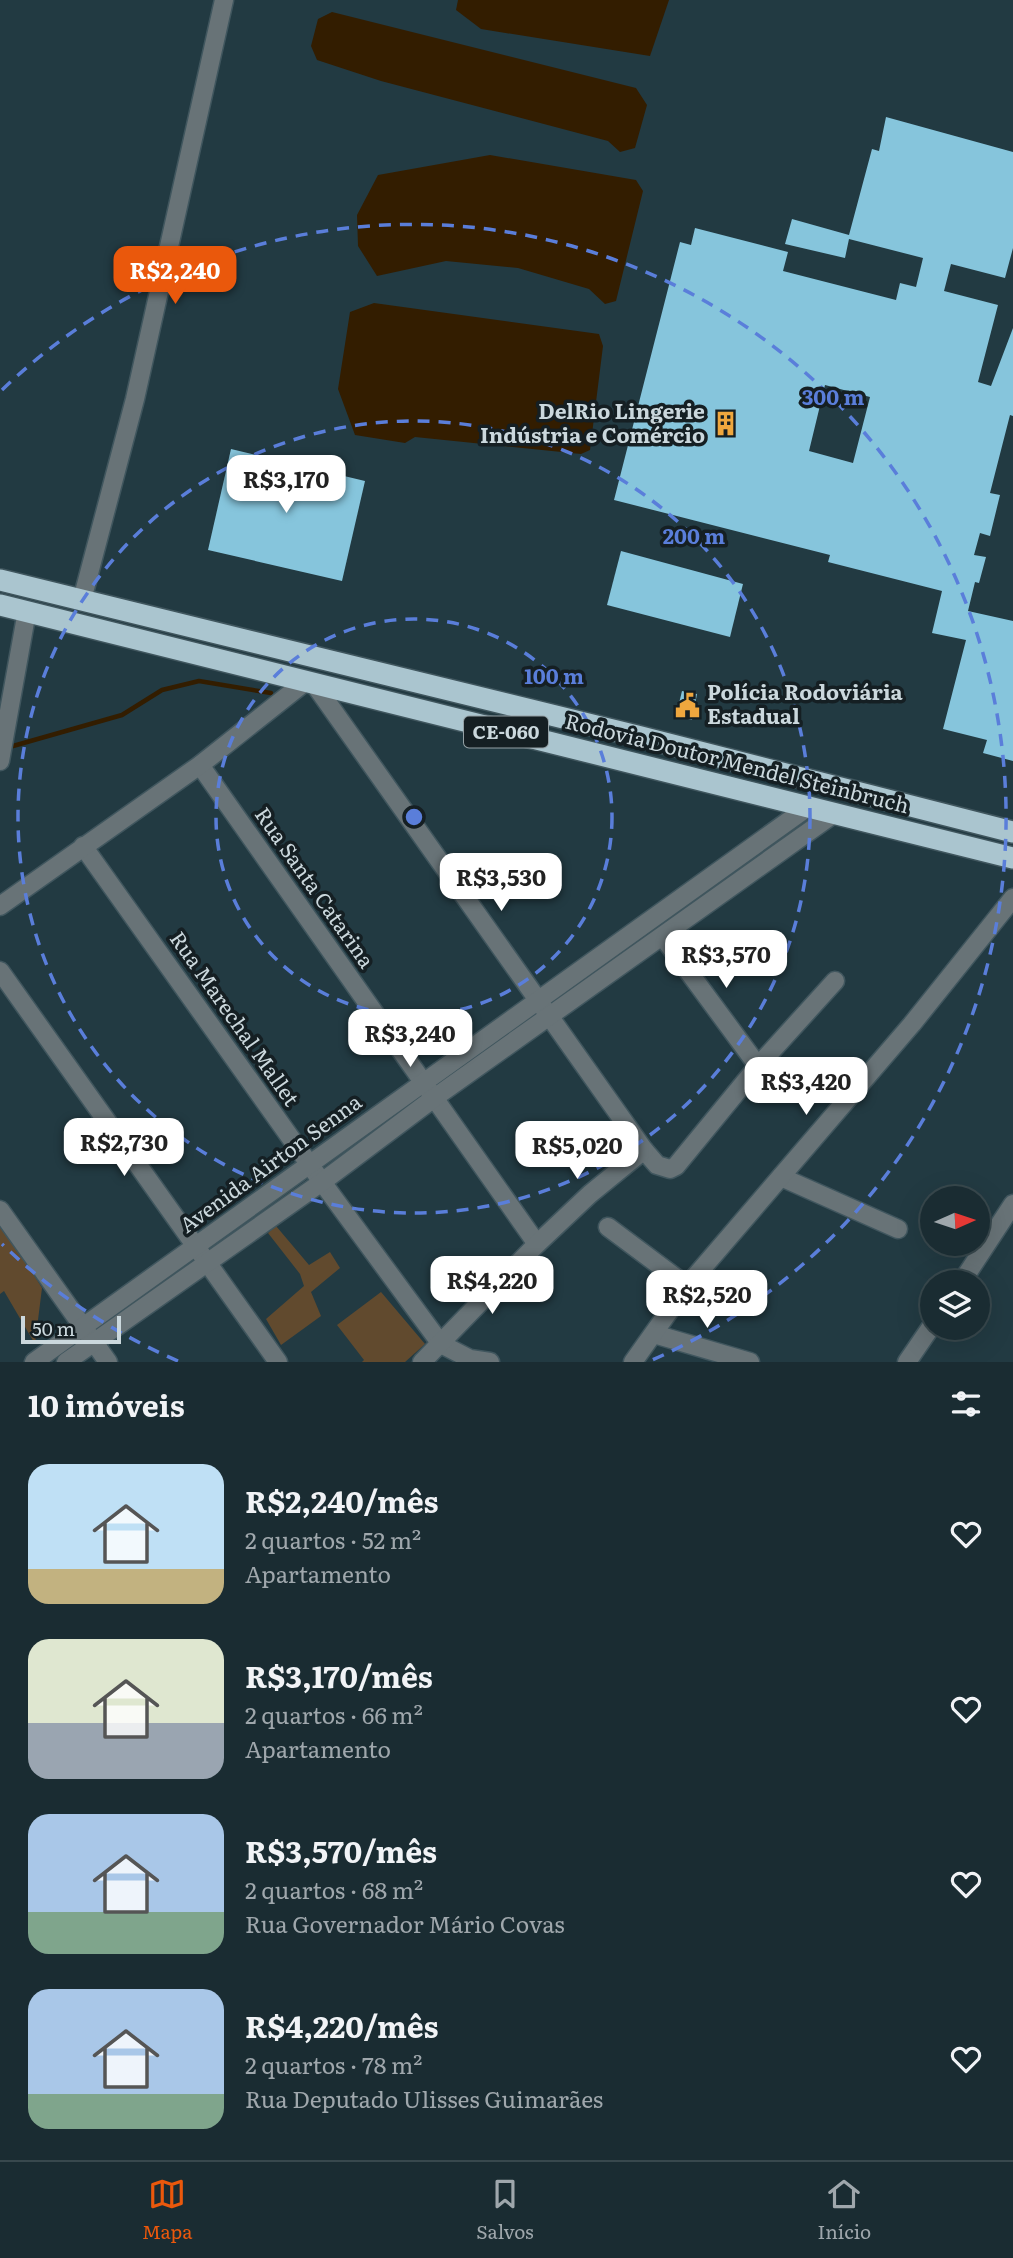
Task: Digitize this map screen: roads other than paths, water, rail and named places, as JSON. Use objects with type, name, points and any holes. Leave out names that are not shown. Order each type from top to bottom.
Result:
[{"type":"highway","name":"Rodovia Doutor Mendel Steinbruch","points":[[0,580],[637,736],[1013,832]]},
{"type":"highway","name":"Rodovia Doutor Mendel Steinbruch","points":[[0,605],[1013,858]]},
{"type":"street","points":[[82,600],[135,400],[224,0]]},
{"type":"street","points":[[0,761],[27,611]]},
{"type":"street","points":[[0,906],[200,765],[310,683],[657,1165],[670,1169],[676,1166],[758,1066],[835,981]]},
{"type":"street","name":"Rua Santa Catarina","points":[[200,765],[537,1244]]},
{"type":"street","name":"Avenida Airton Senna","points":[[66,1362],[322,1182],[539,1000],[808,807]]},
{"type":"street","name":"Avenida Airton Senna","points":[[34,1362],[310,1164],[551,1016],[835,813]]},
{"type":"street","name":"Rua Marechal Mallet","points":[[83,846],[441,1344],[470,1360],[490,1362]]},
{"type":"street","points":[[633,1362],[687,1286],[912,1024],[1013,898]]},
{"type":"street","points":[[629,936],[641,952]]},
{"type":"street","points":[[663,937],[758,1066]]},
{"type":"street","points":[[0,971],[278,1362]]},
{"type":"street","points":[[422,1362],[537,1244],[590,1194],[644,1150]]},
{"type":"street","points":[[780,1177],[898,1229]]},
{"type":"street","points":[[970,1270],[1013,1204]]},
{"type":"street","points":[[0,1210],[108,1362]]},
{"type":"street","points":[[608,1227],[687,1286]]},
{"type":"street","points":[[653,1334],[747,1362]]},
{"type":"street","points":[[907,1362],[922,1340]]},
{"type":"waterway","points":[[13,746],[122,715],[162,690],[199,681],[271,693]]},
{"type":"place","name":"DelRio Lingerie Indústria e Comércio","points":[[725,424]]},
{"type":"place","name":"Polícia Rodoviária Estadual","points":[[687,705]]}]
